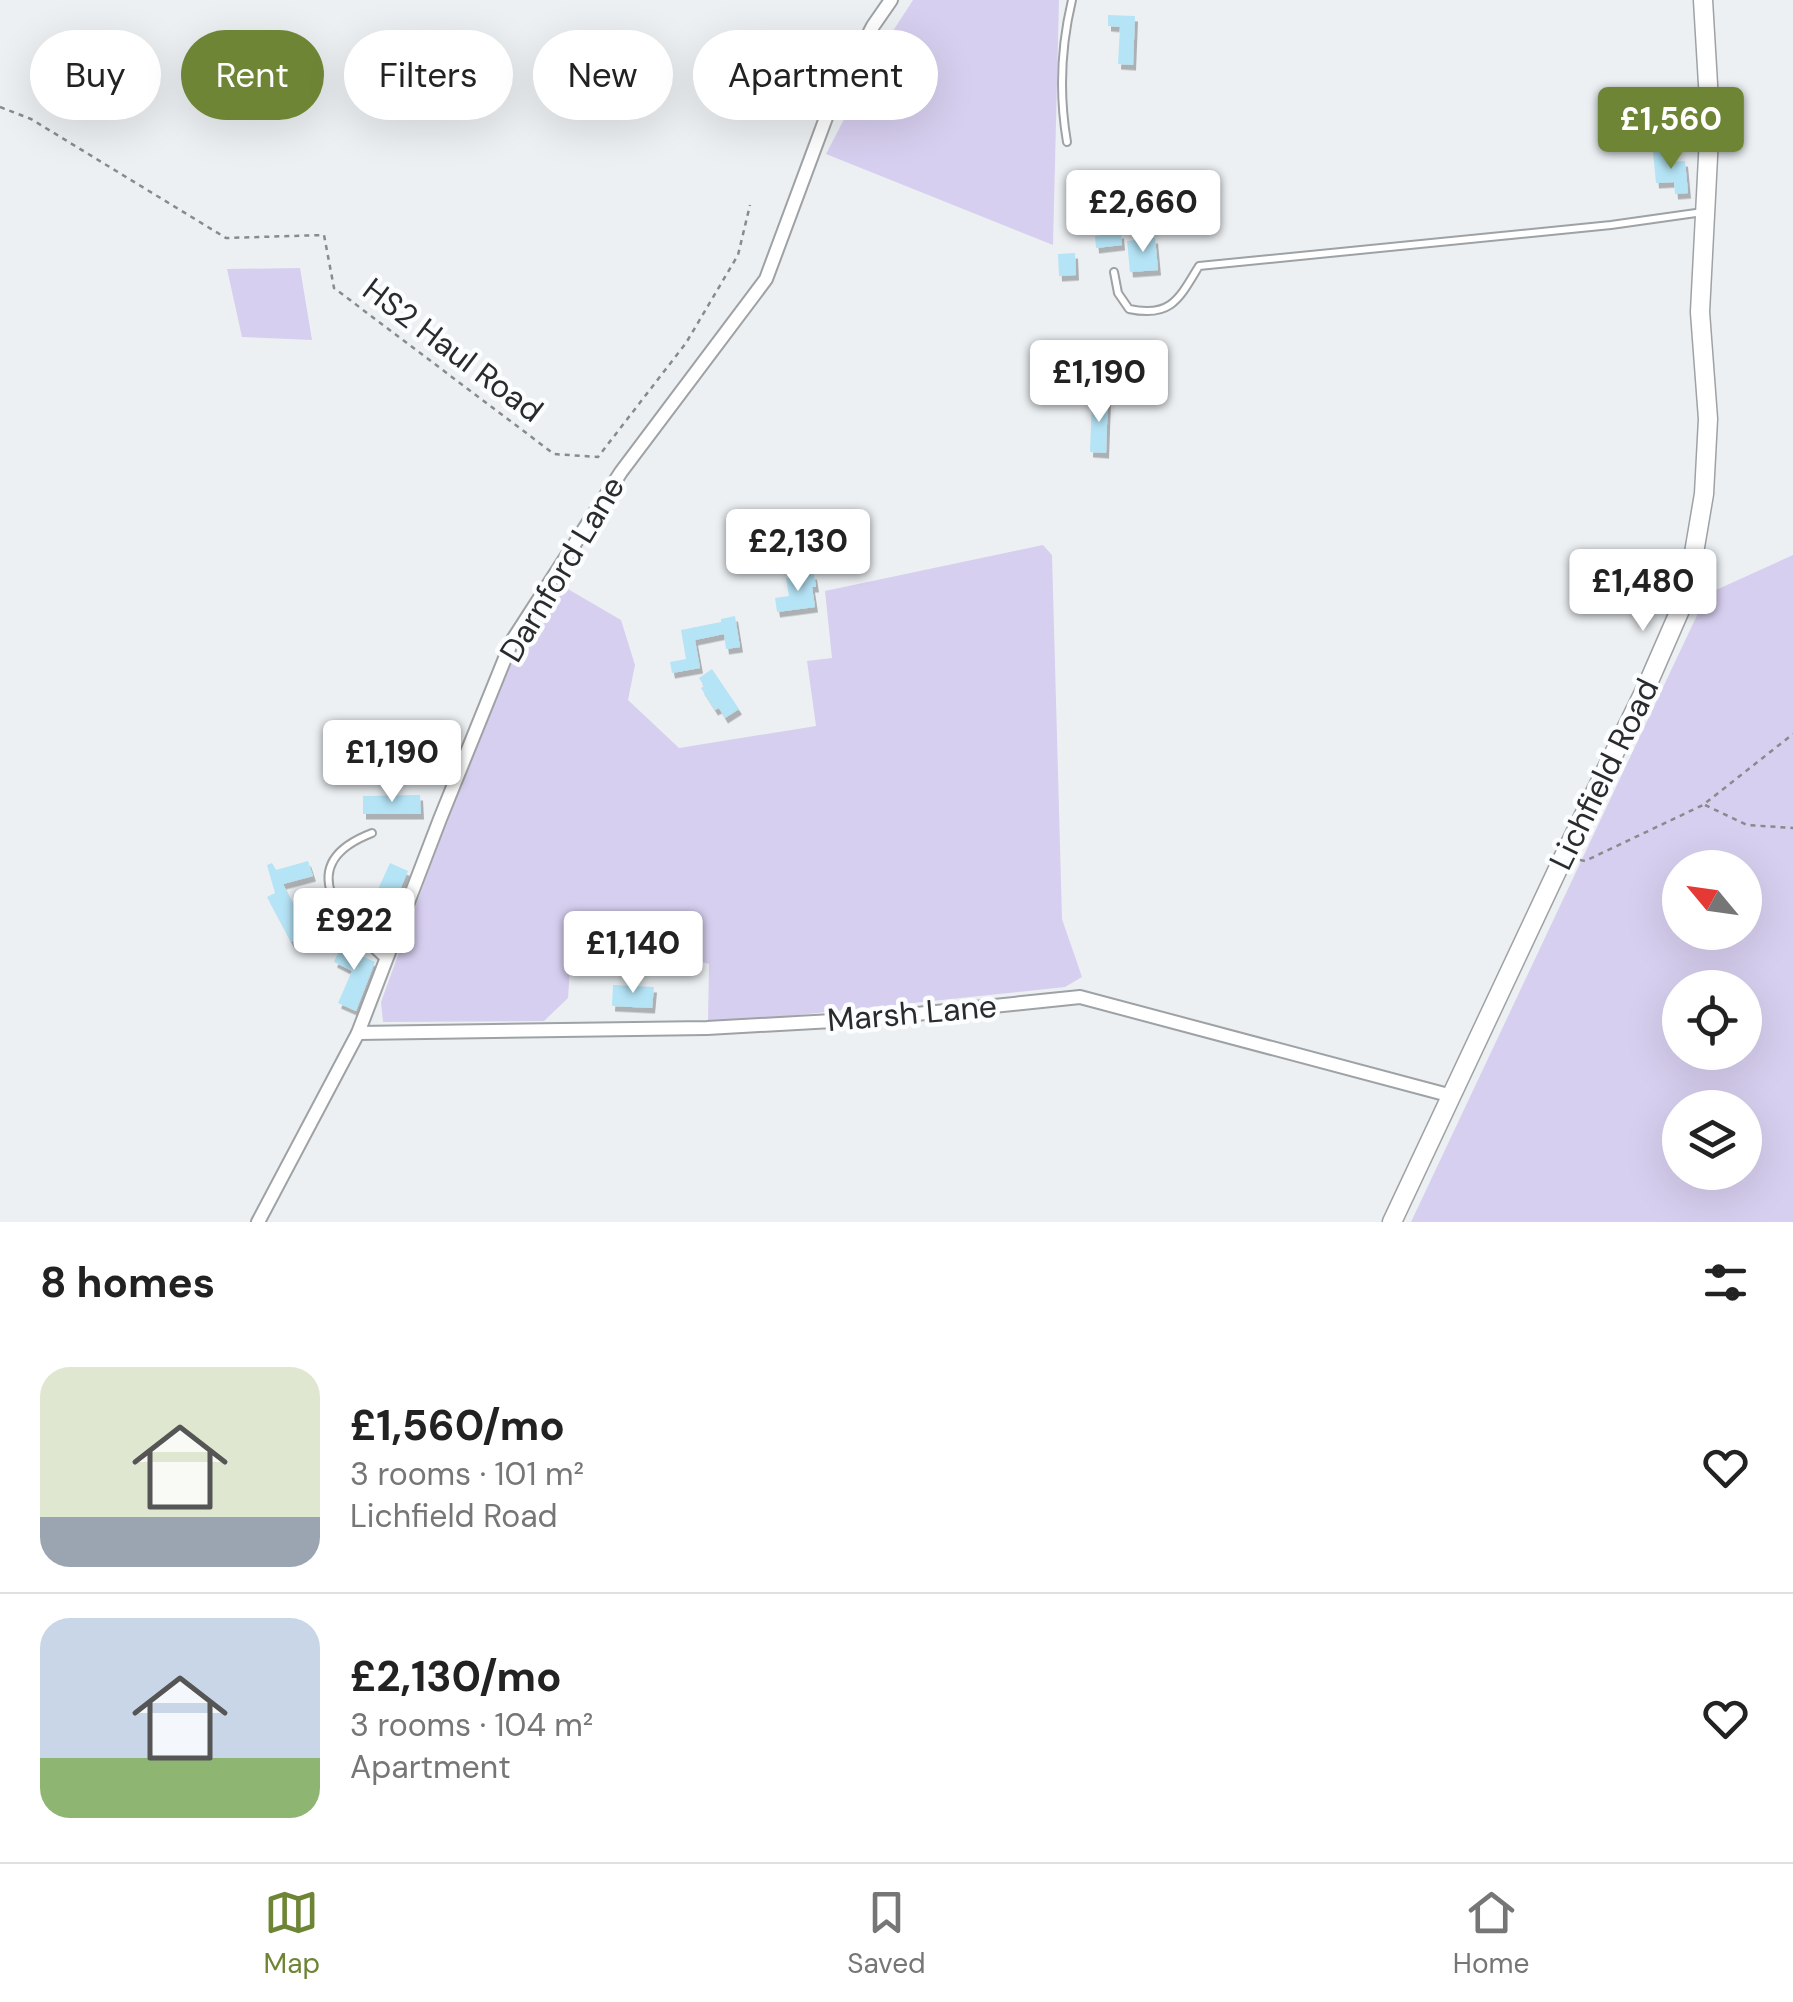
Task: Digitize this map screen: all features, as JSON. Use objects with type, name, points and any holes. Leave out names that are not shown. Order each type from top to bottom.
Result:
[{"type":"street","name":"Darnford Lane","points":[[258,1222],[358,1033],[512,641],[621,472],[766,278],[827,115],[873,26],[892,0]]},
{"type":"street","name":"Lichfield Road","points":[[1392,1222],[1646,688],[1686,594],[1704,494],[1708,419],[1700,312],[1710,118],[1703,0]]},
{"type":"street","name":"Marsh Lane","points":[[358,1033],[707,1028],[868,1019],[1080,997],[1452,1096]]},
{"type":"lane","points":[[1067,142],[1062,94],[1072,0]]},
{"type":"lane","points":[[1114,272],[1118,293],[1129,310],[1151,314],[1175,303],[1199,266],[1593,227],[1704,212]]},
{"type":"lane","points":[[372,834],[345,846],[329,873],[328,883],[336,905],[354,932],[386,961]]},
{"type":"path","name":"HS2 Haul Road","points":[[0,107],[31,119],[226,238],[324,235],[334,288],[554,454],[598,456],[610,442],[686,343],[738,256],[750,206]]},
{"type":"path","points":[[1564,856],[1584,860],[1704,805],[1793,734]]},
{"type":"path","points":[[1704,805],[1747,825],[1793,828]]},
{"type":"shaded area","points":[[913,0],[1059,0],[1053,245],[826,154],[844,120],[938,120],[938,30],[894,30]]},
{"type":"shaded area","points":[[300,268],[312,340],[242,337],[227,269]]},
{"type":"shaded area","points":[[1043,545],[1052,555],[1062,919],[1082,977],[1065,987],[708,1021],[709,964],[573,925],[568,998],[544,1021],[383,1022],[381,1002],[461,781],[517,650],[561,585],[621,620],[635,665],[628,700],[679,748],[816,726],[807,661],[832,658],[825,591]]},
{"type":"shaded area","points":[[1793,555],[1793,1222],[1411,1222],[1707,594]]},
{"type":"building","points":[[1108,15],[1135,16],[1133,65],[1118,64],[1120,27],[1108,26]]},
{"type":"building","points":[[1667,151],[1668,162],[1685,161],[1688,193],[1675,194],[1674,182],[1656,183],[1653,152]]},
{"type":"building","points":[[1121,233],[1122,245],[1096,248],[1095,236]]},
{"type":"building","points":[[1155,238],[1158,270],[1130,272],[1127,241]]},
{"type":"building","points":[[1075,253],[1076,275],[1059,276],[1058,254]]},
{"type":"building","points":[[1099,362],[1141,363],[1141,379],[1099,378]]},
{"type":"building","points":[[1092,396],[1108,397],[1106,453],[1090,452]]},
{"type":"building","points":[[814,574],[815,607],[777,612],[775,598],[789,596],[786,578]]},
{"type":"building","points":[[735,616],[740,647],[726,649],[724,634],[695,640],[700,668],[672,673],[670,662],[686,659],[681,630]]},
{"type":"building","points":[[712,669],[739,709],[725,718],[701,688],[704,686],[699,678]]},
{"type":"building","points":[[420,795],[421,814],[363,814],[363,796]]},
{"type":"building","points":[[308,861],[313,876],[283,884],[308,933],[291,942],[267,897],[275,893],[267,865],[272,863],[276,870]]},
{"type":"building","points":[[390,863],[408,871],[388,918],[369,909]]},
{"type":"building","points":[[346,935],[358,943],[353,952],[375,962],[356,1011],[338,1003],[352,971],[334,962]]},
{"type":"building","points":[[613,985],[654,987],[652,1008],[612,1006]]}]
